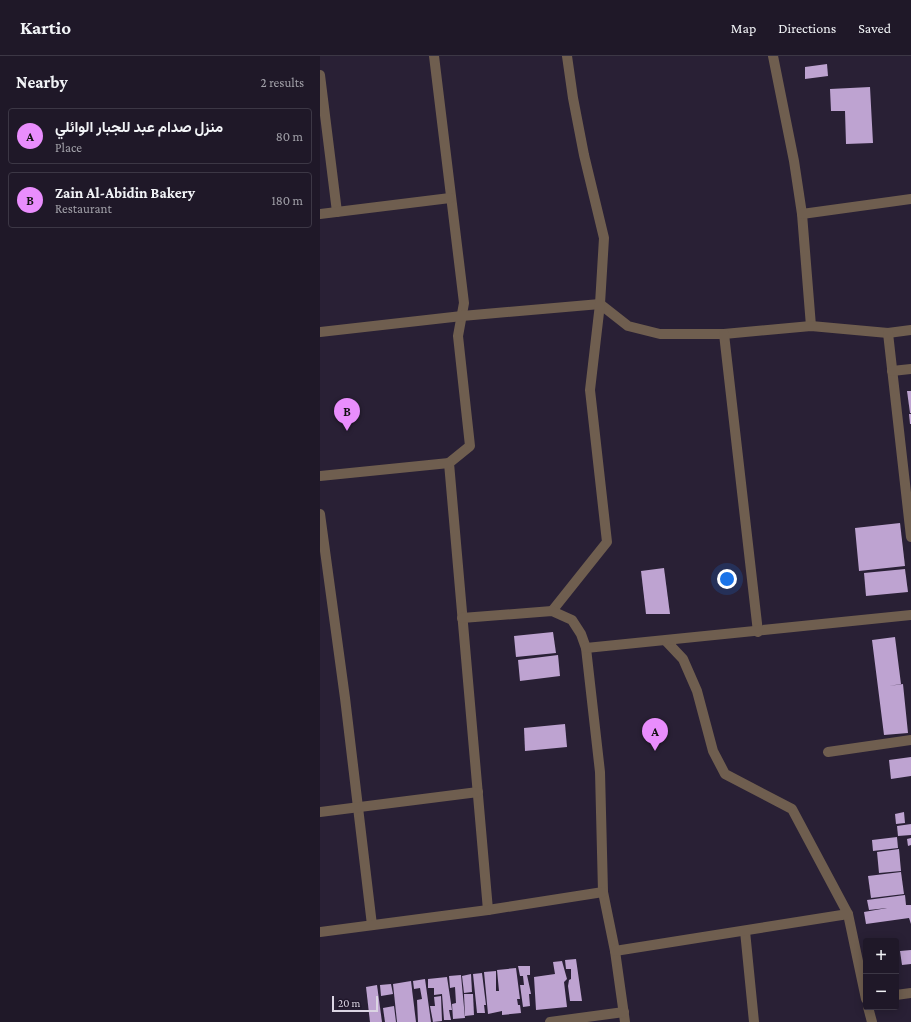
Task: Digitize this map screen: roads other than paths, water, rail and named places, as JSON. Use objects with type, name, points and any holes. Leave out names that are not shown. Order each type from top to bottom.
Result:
[{"type":"street","points":[[320,476],[449,463],[470,446],[458,336],[464,303],[450,198],[434,56]]},
{"type":"street","points":[[552,612],[607,542],[590,390],[600,304],[604,238],[584,154],[567,56]]},
{"type":"street","points":[[774,56],[802,214],[811,326]]},
{"type":"street","points":[[320,75],[337,212]]},
{"type":"street","points":[[320,214],[450,198]]},
{"type":"street","points":[[802,214],[911,199]]},
{"type":"street","points":[[320,332],[462,316],[600,304],[628,326],[660,334],[724,334],[811,326],[888,333],[911,330]]},
{"type":"street","points":[[888,333],[911,537]]},
{"type":"street","points":[[724,334],[758,632]]},
{"type":"street","points":[[892,371],[911,369]]},
{"type":"street","points":[[449,463],[488,910]]},
{"type":"street","points":[[320,514],[372,925]]},
{"type":"street","points":[[462,618],[552,612],[572,620],[582,634],[586,648],[600,772],[603,892],[615,951],[624,1017],[550,1022]]},
{"type":"street","points":[[586,648],[758,632],[911,615]]},
{"type":"street","points":[[666,640],[683,659],[697,691],[713,751],[725,774],[792,809],[848,914],[863,985]]},
{"type":"street","points":[[828,752],[911,740]]},
{"type":"street","points":[[320,812],[478,792]]},
{"type":"street","points":[[320,932],[488,910],[603,892]]},
{"type":"street","points":[[615,951],[848,914]]},
{"type":"street","points":[[744,931],[754,1022]]},
{"type":"street","points":[[899,995],[911,993]]},
{"type":"street","points":[[869,1010],[872,1022]]},
{"type":"place","name":"Zain Al-Abidin Bakery","points":[[347,431]]},
{"type":"place","name":"منزل صدام عبد للجبار الوائلي","points":[[655,751]]}]
